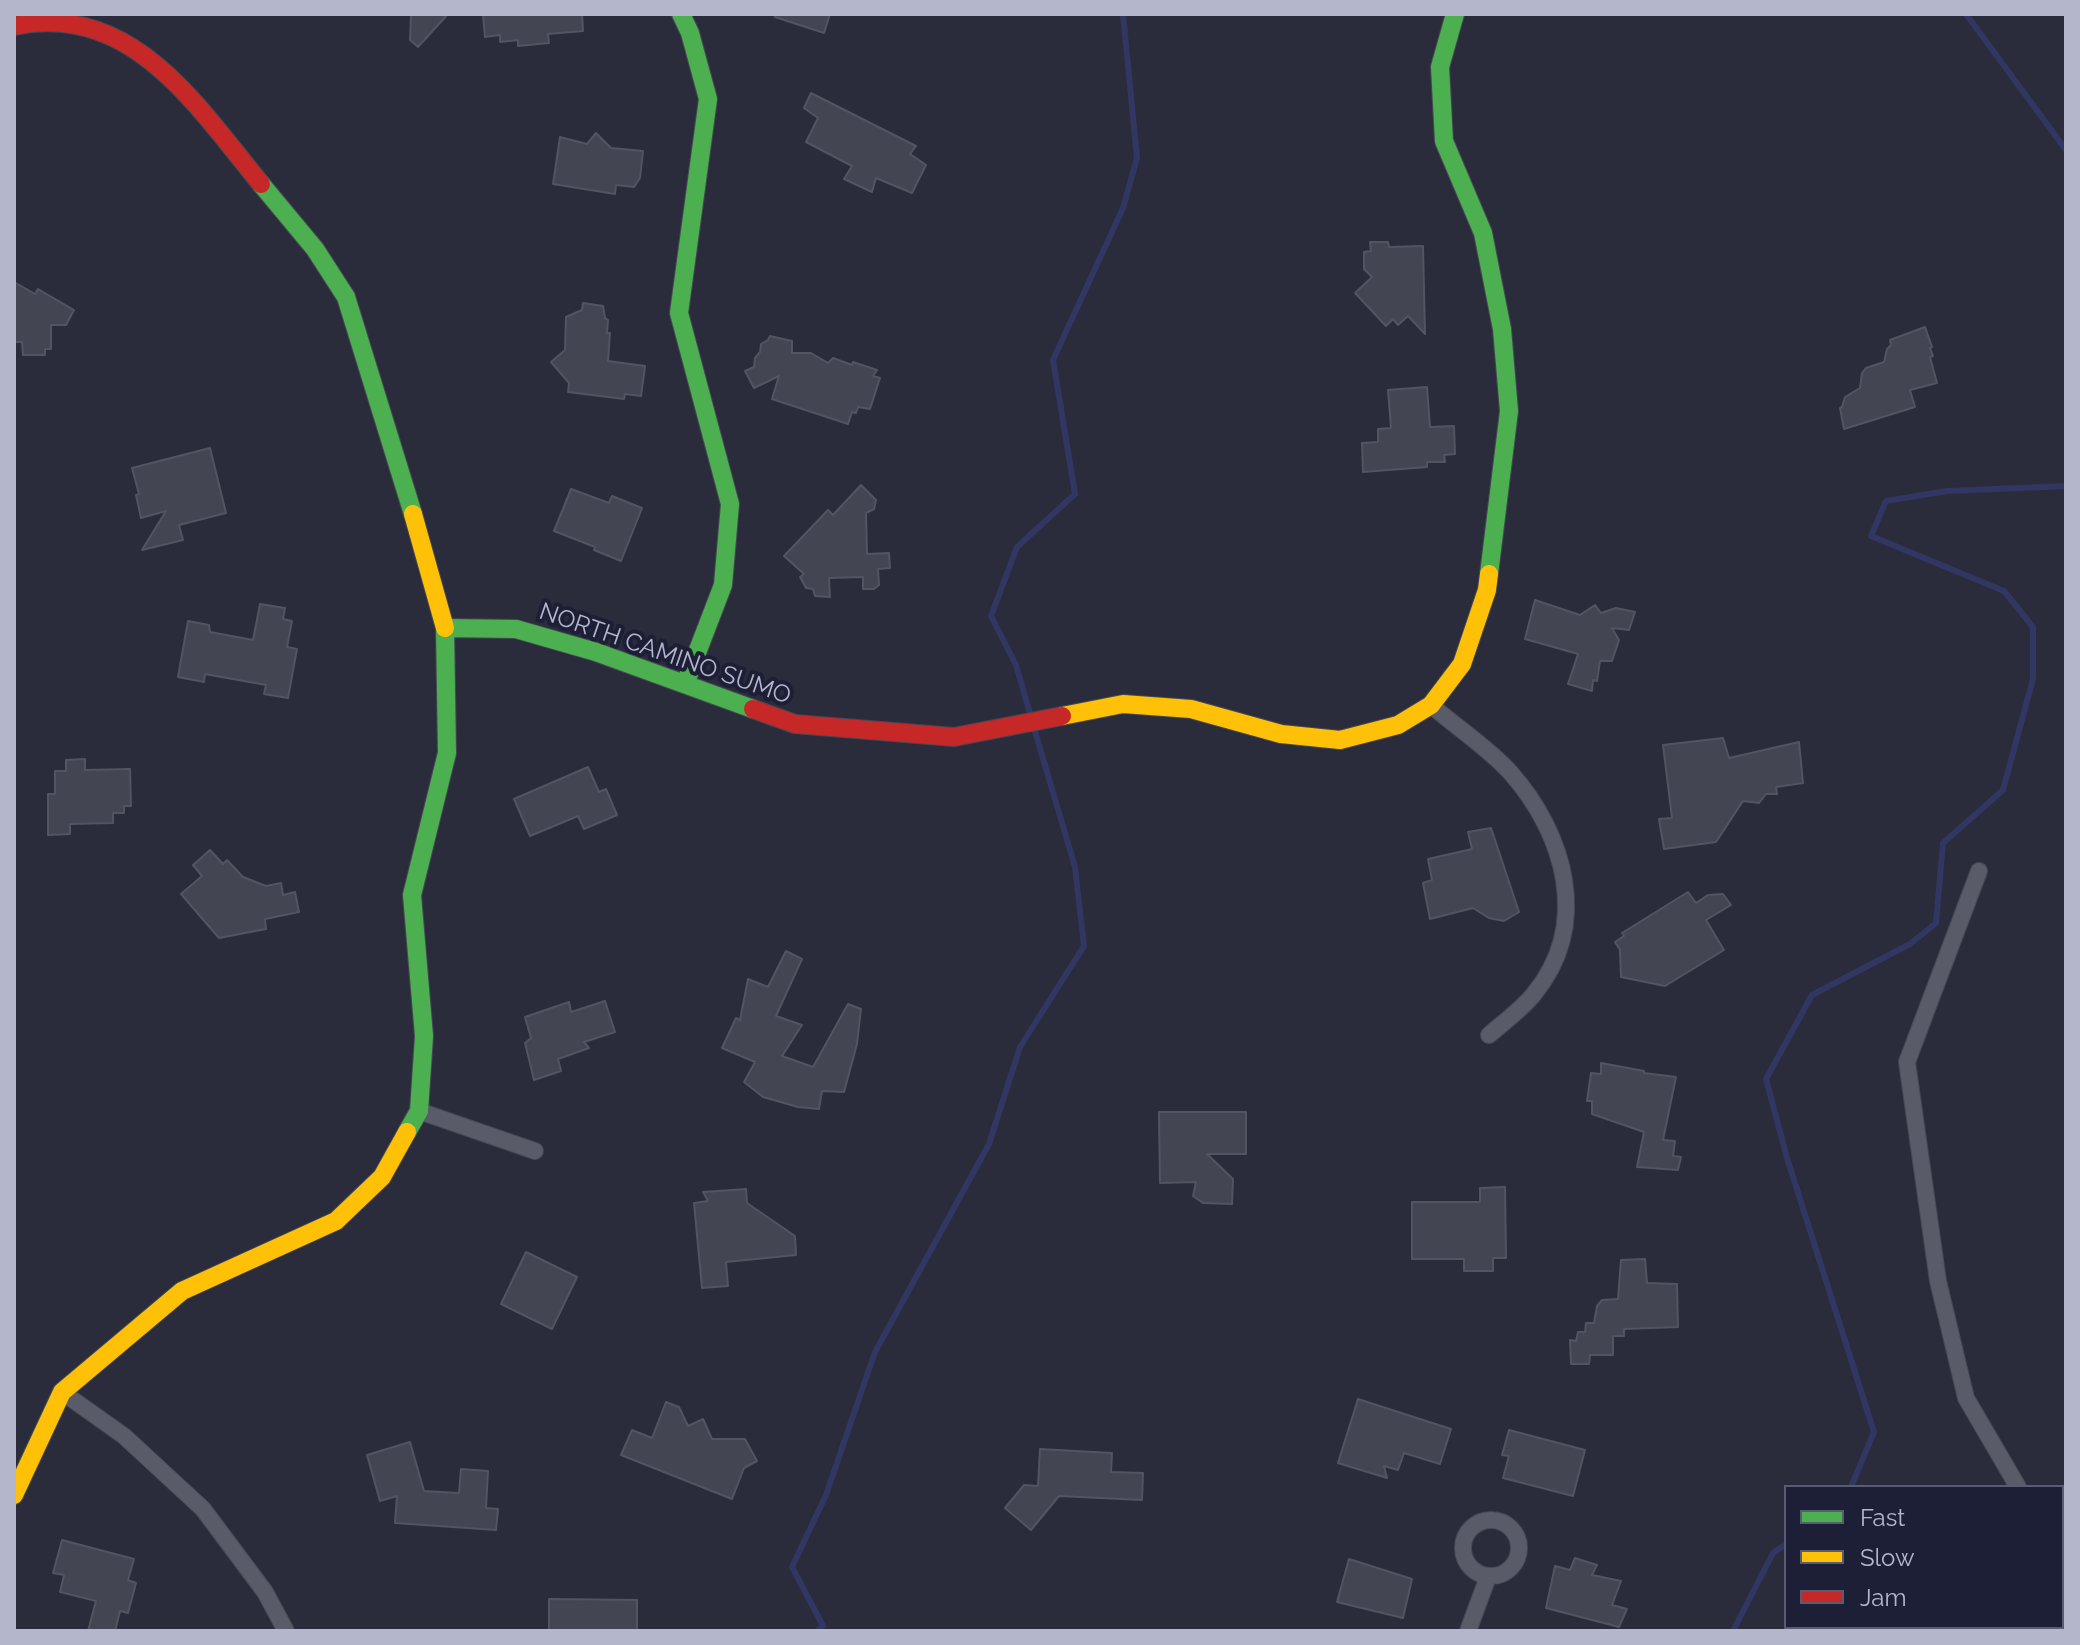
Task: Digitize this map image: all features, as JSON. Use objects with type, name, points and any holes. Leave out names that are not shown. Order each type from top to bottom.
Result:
[{"type":"street","points":[[681,14],[690,33],[708,99],[679,313],[730,504],[723,585],[685,684]]},
{"type":"street","name":"NORTH CAMINO SUMO","points":[[445,628],[516,629],[596,652],[795,724],[954,737],[1123,704],[1191,709],[1281,734],[1340,740],[1398,725],[1431,705],[1462,664],[1487,590],[1509,411],[1502,329],[1483,233],[1444,141],[1440,67],[1455,14]]},
{"type":"street","points":[[14,26],[61,23],[109,33],[151,60],[178,83],[315,249],[346,297],[418,529],[445,628],[447,753],[412,895],[424,1036],[419,1111],[382,1177],[336,1221],[182,1291],[62,1392],[14,1495]]},
{"type":"street","points":[[1431,705],[1509,772],[1549,829],[1565,877],[1567,911],[1558,951],[1547,976],[1533,996],[1489,1035]]},
{"type":"street","points":[[1979,871],[1907,1062],[1938,1281],[1966,1398],[2017,1485]]},
{"type":"street","points":[[419,1111],[535,1151]]},
{"type":"street","points":[[62,1392],[124,1436],[203,1509],[265,1592],[286,1631]]},
{"type":"street","points":[[1468,1631],[1488,1577]]},
{"type":"building","points":[[411,14],[448,14],[418,47],[410,40]]},
{"type":"building","points":[[483,14],[582,14],[583,31],[548,34],[549,43],[518,46],[518,40],[500,42],[500,35],[485,37]]},
{"type":"building","points":[[775,14],[830,14],[824,33],[775,17]]},
{"type":"building","points":[[811,93],[916,146],[910,154],[926,165],[912,193],[876,178],[872,192],[844,179],[852,166],[806,142],[818,118],[804,108]]},
{"type":"building","points":[[596,133],[611,148],[643,151],[640,178],[634,187],[616,185],[615,194],[553,184],[560,137],[587,144]]},
{"type":"building","points":[[1370,242],[1388,242],[1389,247],[1423,246],[1425,334],[1408,316],[1398,325],[1393,319],[1386,326],[1355,293],[1372,277],[1364,269],[1364,252],[1371,251]]},
{"type":"building","points":[[14,282],[35,294],[38,289],[74,310],[66,325],[51,325],[51,349],[45,349],[45,355],[23,355],[22,342],[14,342]]},
{"type":"building","points":[[583,303],[603,306],[608,320],[607,333],[610,333],[608,361],[645,366],[641,396],[625,394],[624,399],[568,392],[569,383],[551,362],[565,350],[566,317],[582,310]]},
{"type":"building","points":[[1925,327],[1932,347],[1933,356],[1930,357],[1937,383],[1910,390],[1915,407],[1844,429],[1840,408],[1845,397],[1860,388],[1862,373],[1866,368],[1884,362],[1890,340]]},
{"type":"building","points":[[770,336],[792,341],[792,353],[811,353],[828,363],[833,358],[877,370],[873,376],[880,378],[870,409],[858,407],[856,413],[852,412],[848,424],[772,399],[779,376],[754,388],[745,371],[754,367],[761,344]]},
{"type":"building","points":[[1427,387],[1430,427],[1454,426],[1455,454],[1444,455],[1445,462],[1427,462],[1427,467],[1363,472],[1362,443],[1378,442],[1378,429],[1391,428],[1388,390]]},
{"type":"building","points":[[210,448],[226,513],[179,525],[183,540],[142,550],[166,511],[141,518],[132,468]]},
{"type":"building","points":[[861,485],[876,500],[874,509],[866,513],[867,554],[889,553],[890,568],[878,569],[879,585],[874,589],[863,589],[863,577],[829,578],[830,597],[815,596],[813,589],[806,588],[800,577],[804,574],[784,556],[828,510],[833,515]]},
{"type":"building","points":[[571,489],[609,503],[612,496],[642,508],[621,561],[554,531]]},
{"type":"building","points":[[1535,600],[1580,615],[1595,605],[1601,613],[1616,608],[1635,612],[1629,630],[1612,628],[1619,640],[1612,661],[1600,661],[1592,691],[1568,684],[1578,654],[1525,639]]},
{"type":"building","points":[[260,604],[285,608],[283,619],[292,621],[287,647],[297,649],[288,698],[264,694],[266,685],[205,674],[204,682],[178,677],[188,621],[209,625],[210,632],[253,640]]},
{"type":"building","points":[[1723,738],[1729,758],[1799,742],[1803,783],[1776,787],[1777,794],[1766,794],[1759,803],[1743,801],[1716,842],[1664,849],[1659,819],[1672,818],[1663,745]]},
{"type":"building","points":[[85,759],[85,770],[130,769],[131,806],[124,806],[124,813],[113,813],[113,823],[70,824],[70,834],[48,835],[48,794],[55,794],[55,771],[66,771],[66,760]]},
{"type":"building","points":[[588,767],[599,792],[606,789],[617,815],[584,829],[578,816],[530,836],[514,799]]},
{"type":"building","points":[[1491,828],[1519,912],[1504,921],[1489,918],[1473,908],[1430,919],[1423,883],[1432,880],[1428,859],[1472,849],[1468,832]]},
{"type":"building","points":[[210,850],[223,864],[227,860],[243,877],[266,886],[281,883],[283,895],[295,892],[299,912],[265,919],[266,929],[219,938],[181,894],[202,876],[193,865]]},
{"type":"building","points":[[1688,892],[1696,903],[1708,895],[1723,894],[1731,905],[1706,920],[1724,950],[1665,986],[1621,977],[1620,950],[1615,942],[1624,936],[1622,933]]},
{"type":"building","points":[[786,951],[802,959],[776,1016],[802,1025],[782,1056],[813,1067],[848,1004],[861,1009],[857,1044],[844,1092],[822,1091],[819,1109],[798,1107],[763,1097],[744,1082],[755,1062],[722,1048],[736,1018],[740,1020],[748,979],[768,987]]},
{"type":"building","points":[[605,1001],[615,1032],[584,1042],[589,1048],[558,1059],[561,1071],[534,1080],[525,1043],[531,1038],[525,1017],[569,1002],[571,1012]]},
{"type":"building","points":[[1601,1063],[1676,1077],[1663,1140],[1675,1141],[1673,1156],[1681,1157],[1678,1170],[1637,1167],[1644,1132],[1592,1114],[1592,1101],[1587,1101],[1591,1073],[1601,1074]]},
{"type":"building","points":[[1159,1112],[1246,1112],[1246,1154],[1207,1154],[1233,1179],[1232,1204],[1203,1203],[1193,1196],[1196,1182],[1160,1183]]},
{"type":"building","points":[[1505,1187],[1506,1258],[1493,1258],[1493,1271],[1464,1271],[1464,1259],[1412,1259],[1412,1202],[1480,1202],[1480,1188]]},
{"type":"building","points":[[746,1189],[747,1203],[795,1236],[796,1255],[726,1262],[728,1286],[702,1288],[694,1203],[708,1201],[703,1192]]},
{"type":"building","points":[[526,1252],[577,1277],[552,1329],[501,1304]]},
{"type":"building","points":[[1645,1259],[1647,1283],[1677,1284],[1678,1327],[1624,1329],[1624,1336],[1613,1336],[1613,1355],[1590,1355],[1589,1364],[1571,1364],[1570,1340],[1576,1341],[1578,1332],[1585,1332],[1586,1323],[1594,1323],[1597,1306],[1602,1300],[1618,1299],[1621,1260]]},
{"type":"building","points":[[1358,1399],[1451,1429],[1440,1464],[1404,1453],[1398,1470],[1384,1466],[1387,1478],[1338,1463]]},
{"type":"building","points":[[666,1402],[679,1407],[688,1426],[703,1419],[712,1439],[745,1439],[757,1461],[744,1468],[732,1499],[621,1455],[632,1430],[652,1438]]},
{"type":"building","points":[[1509,1430],[1585,1450],[1573,1496],[1503,1478],[1509,1456],[1502,1455]]},
{"type":"building","points":[[410,1442],[424,1491],[459,1493],[461,1469],[488,1471],[486,1508],[498,1509],[496,1530],[395,1523],[397,1496],[380,1501],[367,1455]]},
{"type":"building","points":[[1040,1449],[1112,1453],[1111,1472],[1143,1473],[1142,1500],[1059,1496],[1031,1530],[1005,1508],[1024,1485],[1038,1486]]},
{"type":"building","points":[[62,1540],[134,1559],[128,1580],[136,1583],[128,1613],[120,1611],[115,1631],[88,1631],[96,1601],[60,1592],[64,1575],[53,1573]]},
{"type":"building","points":[[1575,1558],[1597,1565],[1592,1575],[1621,1581],[1612,1605],[1627,1609],[1619,1627],[1546,1608],[1555,1566],[1570,1570]]},
{"type":"building","points":[[1349,1559],[1412,1579],[1403,1618],[1337,1602]]},
{"type":"building","points":[[549,1599],[637,1600],[637,1631],[549,1631]]},
{"type":"waterway","points":[[1031,717],[1016,665],[991,616],[1017,547],[1075,494],[1053,360],[1123,208],[1137,158],[1123,14]]},
{"type":"waterway","points":[[1966,14],[2066,150]]},
{"type":"waterway","points":[[1852,1485],[1874,1432],[1787,1158],[1766,1079],[1812,995],[1910,944],[1936,923],[1943,843],[2003,790],[2033,679],[2033,627],[2004,591],[1871,536],[1886,501],[1947,491],[2066,486]]},
{"type":"waterway","points":[[817,1631],[823,1626],[792,1567],[826,1495],[875,1352],[989,1144],[1020,1047],[1084,946],[1075,867],[1034,728]]},
{"type":"waterway","points":[[1733,1631],[1773,1553],[1784,1545]]},
{"type":"traffic: fast","points":[[681,14],[690,33],[708,99],[679,313],[730,504],[723,585],[685,684]]},
{"type":"traffic: fast","points":[[1455,14],[1440,67],[1444,141],[1483,233],[1502,329],[1509,411],[1489,574]]},
{"type":"traffic: fast","points":[[261,184],[315,249],[346,297],[413,514]]},
{"type":"traffic: fast","points":[[407,1132],[419,1111],[424,1036],[412,895],[447,753],[445,628],[516,629],[596,652],[753,709]]},
{"type":"traffic: slow","points":[[413,514],[445,628]]},
{"type":"traffic: slow","points":[[1062,716],[1123,704],[1191,709],[1281,734],[1340,740],[1398,725],[1431,705],[1462,664],[1487,590],[1489,574]]},
{"type":"traffic: slow","points":[[14,1495],[62,1392],[182,1291],[336,1221],[382,1177],[407,1132]]},
{"type":"traffic: jam","points":[[14,26],[56,22],[93,29],[127,44],[186,93],[261,184]]},
{"type":"traffic: jam","points":[[753,709],[795,724],[954,737],[1062,716]]}]
